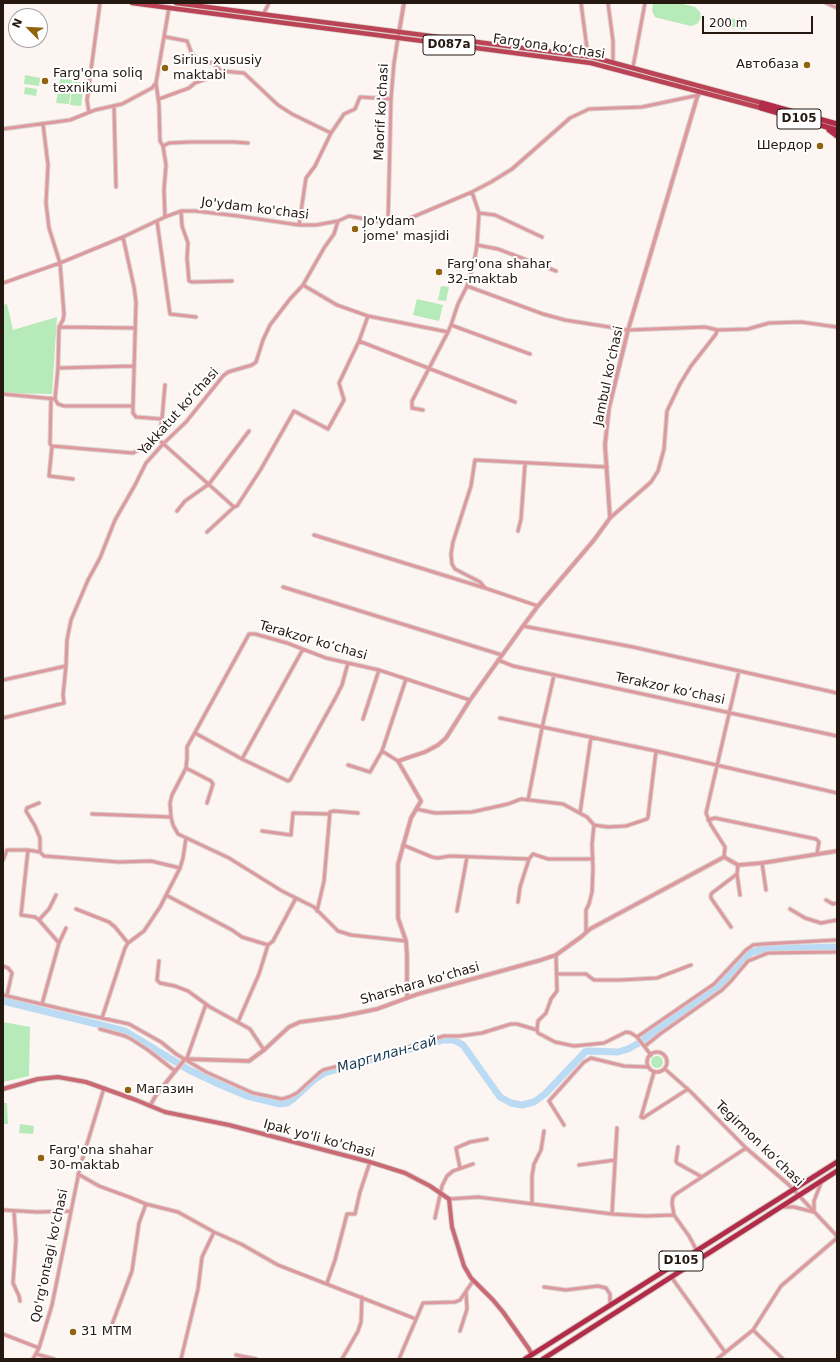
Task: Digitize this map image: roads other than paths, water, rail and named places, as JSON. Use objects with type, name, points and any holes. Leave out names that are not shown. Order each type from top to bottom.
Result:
[{"type":"highway","name":"D105","points":[[761,108],[762,103]]},
{"type":"highway","name":"Fargʻona koʻchasi","points":[[762,103],[837,124]]},
{"type":"highway","name":"Fargʻona koʻchasi","points":[[761,108],[837,130]]},
{"type":"highway","name":"D105","points":[[827,121],[837,118]]},
{"type":"highway","name":"D105","points":[[825,126],[837,136]]},
{"type":"highway","name":"D105","points":[[525,1359],[534,1357],[610,1306],[837,1162]]},
{"type":"highway","name":"D105","points":[[543,1359],[821,1183],[837,1171]]},
{"type":"main road","name":"Fargʻona koʻchasi","points":[[132,3],[591,63],[699,94],[761,108]]},
{"type":"main road","name":"Fargʻona koʻchasi","points":[[176,3],[588,56],[762,103]]},
{"type":"main road","name":"Ipak yo'li ko'chasi","points":[[3,1089],[38,1079],[58,1077],[86,1082],[165,1112],[229,1125],[370,1162],[405,1173],[441,1192],[449,1199]]},
{"type":"main road","points":[[449,1199],[452,1227],[464,1266],[473,1281],[503,1312],[534,1357]]},
{"type":"street","points":[[89,112],[87,100],[100,3]]},
{"type":"street","points":[[263,14],[269,3]]},
{"type":"street","name":"Maorif ko'chasi","points":[[388,223],[391,99],[394,63],[404,3]]},
{"type":"street","points":[[581,3],[588,56]]},
{"type":"street","points":[[608,3],[613,41],[613,62]]},
{"type":"street","points":[[633,67],[645,3]]},
{"type":"street","points":[[826,3],[837,8]]},
{"type":"street","points":[[165,217],[164,190],[166,165],[163,146],[160,141],[159,99],[156,83],[166,37],[170,8]]},
{"type":"street","points":[[166,37],[187,41],[192,54],[196,57],[211,62],[221,71]]},
{"type":"street","points":[[159,99],[189,88],[195,83],[215,76],[221,71],[232,71],[247,74],[278,105],[292,114],[332,133]]},
{"type":"street","points":[[3,129],[70,120],[89,112],[122,104],[152,88],[156,83]]},
{"type":"street","name":"Jo'ydam ko'chasi","points":[[3,283],[60,263],[123,237],[165,217],[180,212],[238,216],[299,225],[316,225],[338,221],[349,216],[388,223],[408,219],[472,192],[491,182],[512,169],[570,118],[589,109],[642,107],[699,94]]},
{"type":"street","name":"Jambul koʻchasi","points":[[610,518],[605,445],[609,408],[628,330],[699,94]]},
{"type":"street","points":[[299,225],[306,178],[315,166],[332,133],[344,114],[355,109],[360,97],[391,99]]},
{"type":"street","points":[[114,106],[116,187]]},
{"type":"street","points":[[43,124],[48,165],[46,203],[47,215],[49,228],[60,263],[64,314],[63,320],[59,327],[58,368],[53,398],[50,444],[52,446],[49,476],[73,479]]},
{"type":"street","points":[[163,146],[169,143],[190,142],[248,143]]},
{"type":"street","points":[[423,410],[414,409],[412,404],[428,368],[448,332],[458,304],[467,286],[474,263],[480,214],[472,192]]},
{"type":"street","points":[[180,212],[182,226],[188,243],[187,258],[189,281],[232,281]]},
{"type":"street","points":[[480,214],[495,215],[542,237]]},
{"type":"street","points":[[157,221],[170,314],[196,317]]},
{"type":"street","name":"Yakkatut koʻchasi","points":[[66,666],[67,640],[71,620],[88,580],[100,558],[115,520],[146,463],[186,422],[223,376],[228,372],[252,365],[256,362],[270,325],[290,298],[304,285],[324,248],[334,234],[338,221]]},
{"type":"street","points":[[123,237],[136,302],[133,414],[136,417],[162,419]]},
{"type":"street","points":[[477,244],[498,249],[556,271]]},
{"type":"street","points":[[304,285],[337,305],[368,316],[448,332]]},
{"type":"street","points":[[467,286],[558,318],[628,330],[705,327],[717,330],[748,329],[769,323],[801,322],[837,327]]},
{"type":"street","points":[[208,532],[234,507],[237,506],[261,469],[294,411],[328,428],[344,400],[339,384],[359,341],[368,316]]},
{"type":"street","points":[[451,325],[530,354]]},
{"type":"street","points":[[59,327],[135,328]]},
{"type":"street","points":[[398,761],[425,752],[438,745],[446,738],[470,700],[538,606],[594,540],[610,518],[651,482],[658,471],[664,449],[667,411],[680,384],[695,360],[716,334],[717,330]]},
{"type":"street","points":[[359,341],[515,402]]},
{"type":"street","points":[[58,368],[134,366]]},
{"type":"street","points":[[52,446],[133,453],[158,439],[162,419],[165,385]]},
{"type":"street","points":[[3,394],[53,398],[58,404],[64,406],[133,406]]},
{"type":"street","points":[[177,511],[184,502],[209,484],[249,431]]},
{"type":"street","points":[[158,439],[234,507]]},
{"type":"street","points":[[485,588],[480,582],[455,569],[452,564],[451,554],[453,542],[471,486],[475,460],[525,464],[607,467]]},
{"type":"street","points":[[518,532],[521,519],[525,464]]},
{"type":"street","points":[[314,535],[538,606]]},
{"type":"street","points":[[282,587],[502,655]]},
{"type":"street","points":[[523,626],[633,648],[837,693]]},
{"type":"street","name":"Terakzor koʻchasi","points":[[186,768],[188,758],[187,747],[249,634],[255,634],[287,643],[303,650],[348,664],[379,670],[470,700]]},
{"type":"street","points":[[242,759],[303,650]]},
{"type":"street","name":"Terakzor koʻchasi","points":[[498,660],[513,666],[837,736]]},
{"type":"street","points":[[195,733],[286,781],[290,780],[336,698],[342,685],[348,664]]},
{"type":"street","points":[[3,680],[66,666],[63,695],[64,703],[3,718]]},
{"type":"street","points":[[363,719],[379,670]]},
{"type":"street","points":[[739,671],[706,813],[708,820],[725,847],[724,856],[738,865],[762,863],[837,851]]},
{"type":"street","points":[[528,800],[554,675]]},
{"type":"street","points":[[348,765],[370,772],[382,751],[406,679]]},
{"type":"street","points":[[500,718],[656,751],[837,793]]},
{"type":"street","points":[[580,813],[591,737]]},
{"type":"street","points":[[382,751],[398,761],[421,801],[411,818],[398,864],[398,918],[406,941],[407,997]]},
{"type":"street","points":[[416,809],[435,813],[472,812],[508,804],[521,799],[563,804],[580,813],[594,825],[608,827],[626,826],[647,819],[648,817],[656,751]]},
{"type":"street","points":[[207,803],[213,784],[211,781],[186,768],[172,794],[170,803],[173,825],[178,834],[229,858],[282,891],[314,907],[338,931],[351,935],[406,941]]},
{"type":"street","points":[[40,803],[27,808],[26,811],[40,838],[40,852]]},
{"type":"street","points":[[317,911],[324,881],[329,814],[332,810],[358,813]]},
{"type":"street","points":[[262,831],[291,835],[293,812],[329,814]]},
{"type":"street","points":[[92,814],[171,817]]},
{"type":"street","points":[[708,820],[715,818],[816,839],[819,842],[817,854]]},
{"type":"street","points":[[586,932],[586,910],[592,892],[594,859],[592,844],[594,825]]},
{"type":"street","points":[[102,1018],[125,948],[128,943],[144,931],[156,914],[180,868],[186,838]]},
{"type":"street","points":[[403,845],[438,858],[450,856],[529,859]]},
{"type":"street","points":[[3,860],[7,850],[28,850],[40,852],[44,856],[119,862],[151,861],[180,868]]},
{"type":"street","points":[[28,850],[26,881],[21,912],[23,916],[35,917],[39,920],[59,943]]},
{"type":"street","points":[[518,902],[520,887],[529,859],[533,854],[548,859],[594,859]]},
{"type":"street","name":"Sharshara koʻchasi","points":[[185,1059],[249,1061],[264,1050],[289,1027],[300,1022],[338,1017],[377,1009],[407,997],[444,986],[525,966],[556,955],[586,932],[724,856]]},
{"type":"street","points":[[457,911],[467,857]]},
{"type":"street","points":[[762,863],[766,890]]},
{"type":"street","points":[[738,865],[737,874],[740,895]]},
{"type":"street","points":[[731,927],[711,898],[711,895],[737,874]]},
{"type":"street","points":[[39,920],[49,909],[56,895]]},
{"type":"street","points":[[166,895],[232,930],[242,937],[268,945]]},
{"type":"street","points":[[238,1022],[259,974],[268,945],[273,941],[296,898]]},
{"type":"street","points":[[826,900],[833,904],[837,903]]},
{"type":"street","points":[[76,909],[109,922],[128,943]]},
{"type":"street","points":[[790,909],[805,918],[821,923],[837,920]]},
{"type":"street","points":[[42,1004],[59,943],[66,928]]},
{"type":"street","points":[[637,1037],[714,984],[746,950],[753,945],[837,940]]},
{"type":"street","points":[[645,1046],[722,990],[748,961],[768,953],[837,952]]},
{"type":"street","points":[[537,1030],[539,1018],[546,1013],[551,999],[557,991],[556,955]]},
{"type":"street","points":[[159,961],[158,980],[160,983],[188,991],[206,1004],[250,1029],[264,1050]]},
{"type":"street","points":[[557,974],[586,974],[594,980],[657,978],[691,965]]},
{"type":"street","points":[[3,966],[8,968],[12,973],[5,995],[129,1024],[161,1042],[189,1063],[206,1072],[253,1093],[282,1099],[297,1092],[324,1070],[389,1053],[444,1036],[460,1036],[482,1033],[511,1024],[517,1024],[537,1030],[538,1033],[555,1042],[574,1046],[604,1043],[626,1032],[634,1034],[651,1054]]},
{"type":"street","points":[[150,1106],[156,1095],[185,1059],[206,1004]]},
{"type":"street","points":[[100,1030],[125,1036],[131,1039],[175,1071]]},
{"type":"street","points":[[564,1125],[549,1101],[584,1062],[591,1058],[624,1066],[648,1067],[654,1072],[660,1072],[664,1069],[667,1063],[663,1055],[657,1052],[651,1054],[647,1060],[648,1067]]},
{"type":"street","name":"Tegirmon koʻchasi","points":[[664,1069],[688,1089],[746,1148],[773,1170],[837,1237]]},
{"type":"street","points":[[654,1072],[641,1117],[644,1118],[688,1089]]},
{"type":"street","name":"Qo'rg'ontagi ko'chasi","points":[[33,1359],[40,1348],[52,1305],[78,1174],[104,1088]]},
{"type":"street","points":[[612,1214],[617,1128]]},
{"type":"street","points":[[532,1204],[532,1176],[534,1164],[541,1150],[544,1131]]},
{"type":"street","points":[[460,1168],[456,1148],[470,1142],[487,1139]]},
{"type":"street","points":[[678,1147],[676,1161],[678,1164],[702,1177]]},
{"type":"street","points":[[697,1251],[689,1236],[674,1215],[672,1208],[674,1197],[746,1148]]},
{"type":"street","points":[[579,1165],[615,1160]]},
{"type":"street","points":[[327,1283],[335,1260],[347,1214],[355,1214],[360,1192],[370,1162]]},
{"type":"street","points":[[435,1218],[441,1192],[447,1176],[453,1171],[472,1164]]},
{"type":"street","points":[[78,1174],[99,1186],[146,1204],[178,1212],[214,1232],[241,1244],[278,1265],[416,1319]]},
{"type":"street","points":[[784,1206],[814,1212],[814,1201],[821,1183]]},
{"type":"street","points":[[449,1199],[478,1197],[612,1214],[645,1216],[674,1215]]},
{"type":"street","points":[[111,1327],[132,1271],[139,1223],[146,1204]]},
{"type":"street","points":[[3,1210],[14,1212],[70,1211]]},
{"type":"street","points":[[14,1212],[16,1240],[12,1283],[20,1301]]},
{"type":"street","points":[[181,1359],[198,1289],[202,1257],[214,1232]]},
{"type":"street","points":[[717,1359],[753,1330],[781,1286],[837,1237]]},
{"type":"street","points":[[672,1278],[725,1352]]},
{"type":"street","points":[[404,1359],[400,1358],[423,1303],[455,1302],[460,1300],[473,1281]]},
{"type":"street","points":[[544,1287],[566,1290],[598,1286],[606,1288],[609,1290],[610,1294],[610,1306]]},
{"type":"street","points":[[460,1331],[467,1309],[466,1292]]},
{"type":"street","points":[[342,1359],[358,1331],[362,1297]]},
{"type":"street","points":[[753,1330],[783,1359]]},
{"type":"street","points":[[3,1334],[40,1348]]},
{"type":"street","points":[[36,1354],[54,1359]]},
{"type":"street","points":[[236,1356],[256,1359]]},
{"type":"waterway","name":"Маргилан-сай","points":[[3,1001],[125,1031],[189,1070],[247,1096],[280,1104],[287,1103],[293,1099],[324,1073],[443,1040],[454,1040],[463,1045],[500,1097],[511,1103],[522,1105],[534,1102],[545,1094],[585,1052],[618,1052],[637,1044],[720,985],[743,959],[752,952],[765,949],[837,947]]},
{"type":"place","name":"Автобаза","points":[[807,65]]},
{"type":"place","name":"Sirius xususiy maktabi","points":[[165,68]]},
{"type":"place","name":"Farg'ona soliq texnikumi","points":[[45,81]]},
{"type":"place","name":"Шердор","points":[[820,146]]},
{"type":"place","name":"Jo'ydam jome' masjidi","points":[[355,229]]},
{"type":"place","name":"Farg'ona shahar 32-maktab","points":[[439,272]]},
{"type":"place","name":"Магазин","points":[[128,1090]]},
{"type":"place","name":"Farg'ona shahar 30-maktab","points":[[41,1158]]},
{"type":"place","name":"31 MTM","points":[[73,1332]]}]
